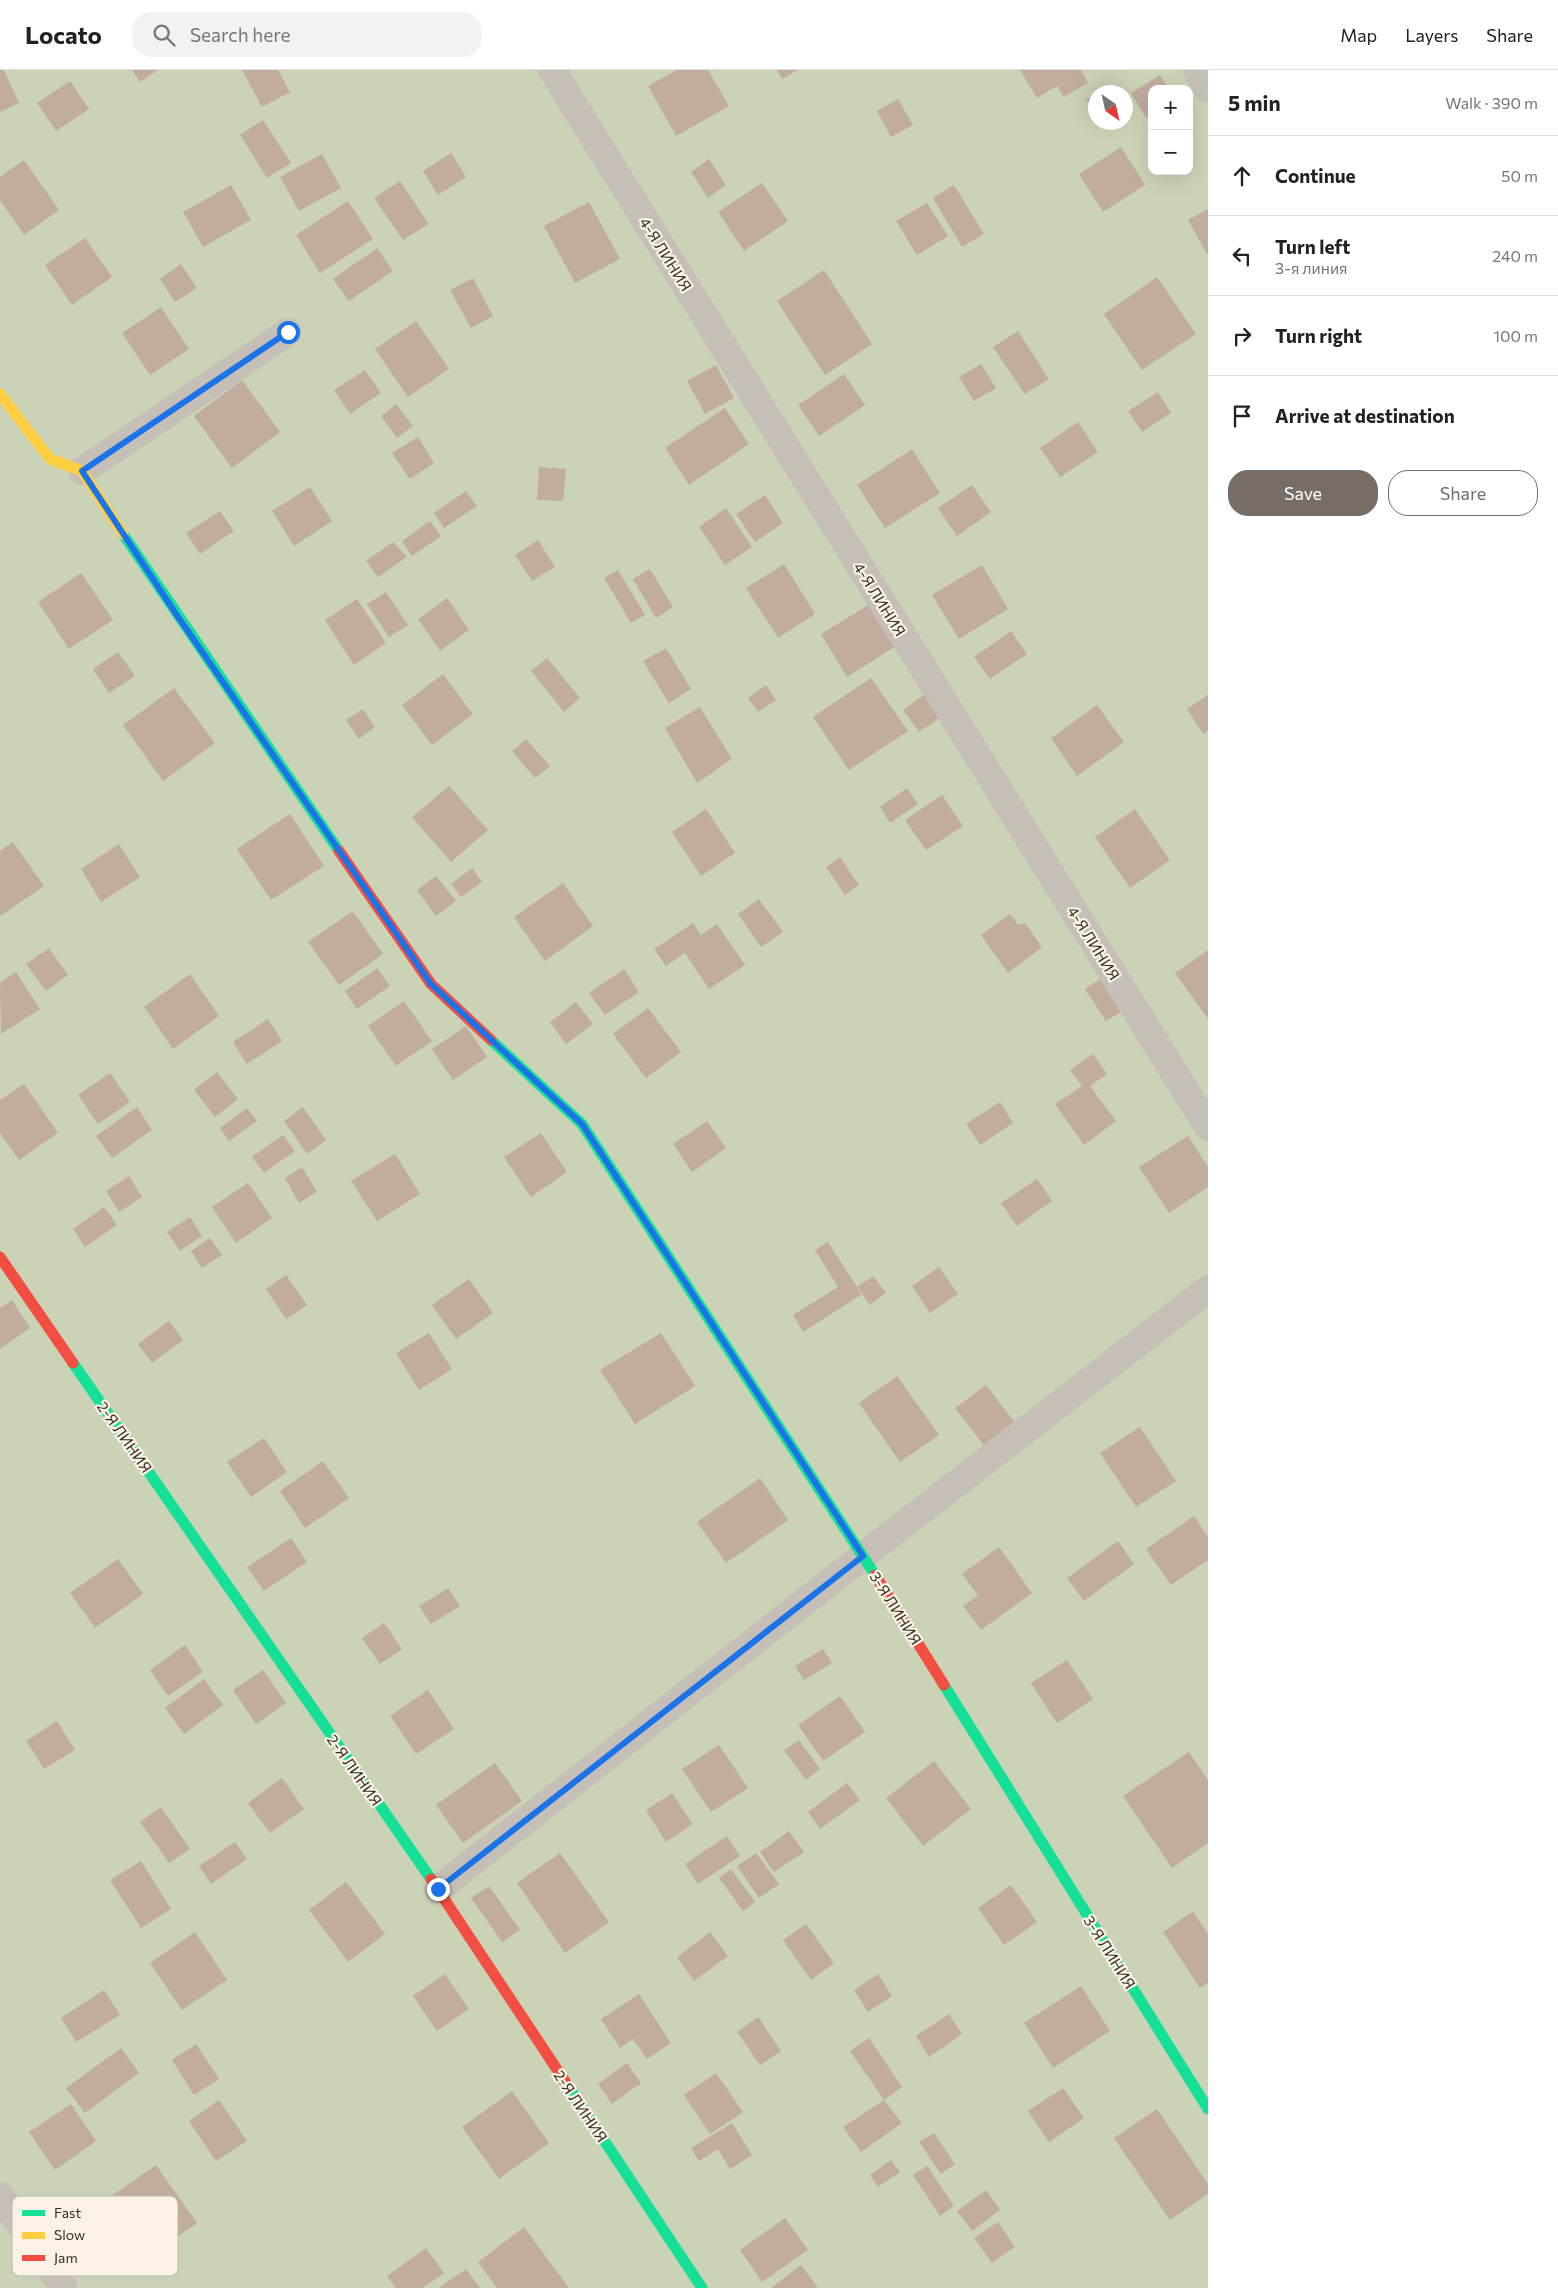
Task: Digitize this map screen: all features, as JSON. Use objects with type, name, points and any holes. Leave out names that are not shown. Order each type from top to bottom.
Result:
[{"type":"street","name":"4-Я ЛИНИЯ","points":[[552,70],[1208,1127]]},
{"type":"street","points":[[1197,70],[1208,89]]},
{"type":"street","points":[[0,394],[50,458],[82,471],[288,332]]},
{"type":"street","name":"3-Я ЛИНИЯ","points":[[82,471],[174,611],[431,984],[582,1124],[863,1556],[1208,2109]]},
{"type":"street","name":"2-Я ЛИНИЯ","points":[[0,1257],[438,1889],[702,2288]]},
{"type":"street","points":[[438,1889],[1208,1289]]},
{"type":"street","points":[[0,2196],[12,2213]]},
{"type":"street","points":[[56,2276],[64,2288]]},
{"type":"green space","points":[[0,70],[1197,70],[1208,89],[1208,2288],[0,2288]]},
{"type":"building","points":[[0,70],[4,70],[19,103],[0,112]]},
{"type":"building","points":[[132,70],[158,70],[140,82]]},
{"type":"building","points":[[242,70],[278,70],[290,92],[262,107]]},
{"type":"building","points":[[677,70],[708,70],[729,106],[676,136],[648,86]]},
{"type":"building","points":[[777,70],[798,70],[782,79]]},
{"type":"building","points":[[1020,70],[1081,70],[1088,83],[1064,97],[1057,86],[1037,98]]},
{"type":"building","points":[[1160,75],[1166,85],[1148,85],[1148,117],[1146,118],[1133,96],[1133,92]]},
{"type":"building","points":[[70,81],[89,109],[56,131],[37,103]]},
{"type":"building","points":[[898,99],[913,125],[891,137],[877,111]]},
{"type":"building","points":[[263,120],[291,163],[267,178],[240,135]]},
{"type":"building","points":[[1121,147],[1145,185],[1103,212],[1079,174]]},
{"type":"building","points":[[451,153],[466,177],[438,195],[423,171]]},
{"type":"building","points":[[322,154],[341,188],[299,211],[280,177]]},
{"type":"building","points":[[709,159],[726,185],[708,198],[691,172]]},
{"type":"building","points":[[24,160],[59,210],[24,235],[0,200],[0,177]]},
{"type":"building","points":[[400,181],[429,224],[403,240],[374,198]]},
{"type":"building","points":[[762,183],[788,221],[744,251],[718,212]]},
{"type":"building","points":[[231,185],[251,220],[203,247],[183,212]]},
{"type":"building","points":[[954,185],[984,234],[962,247],[933,198]]},
{"type":"building","points":[[348,201],[373,239],[320,273],[296,235]]},
{"type":"building","points":[[589,202],[620,259],[575,283],[544,226]]},
{"type":"building","points":[[927,203],[948,236],[917,255],[896,221]]},
{"type":"building","points":[[1208,209],[1208,253],[1207,254],[1188,220]]},
{"type":"building","points":[[85,238],[112,277],[72,305],[45,265]]},
{"type":"building","points":[[377,248],[393,271],[349,301],[333,279]]},
{"type":"building","points":[[181,264],[197,288],[175,302],[160,279]]},
{"type":"building","points":[[824,270],[872,344],[825,375],[777,301]]},
{"type":"building","points":[[1157,277],[1196,334],[1142,370],[1104,314]]},
{"type":"building","points":[[473,278],[493,316],[471,328],[450,290]]},
{"type":"building","points":[[161,307],[189,349],[150,375],[122,333]]},
{"type":"building","points":[[416,321],[449,369],[408,397],[375,349]]},
{"type":"building","points":[[1018,331],[1049,379],[1025,394],[993,347]]},
{"type":"building","points":[[981,364],[996,388],[974,401],[959,377]]},
{"type":"building","points":[[716,365],[734,398],[705,414],[687,381]]},
{"type":"building","points":[[365,370],[381,393],[350,414],[334,390]]},
{"type":"building","points":[[844,374],[865,405],[819,436],[798,405]]},
{"type":"building","points":[[242,380],[280,432],[232,468],[194,416]]},
{"type":"building","points":[[1158,392],[1171,413],[1142,432],[1128,411]]},
{"type":"building","points":[[396,404],[413,426],[397,438],[381,416]]},
{"type":"building","points":[[725,408],[749,444],[689,485],[665,448]]},
{"type":"building","points":[[1078,422],[1098,452],[1060,477],[1040,448]]},
{"type":"building","points":[[418,437],[434,463],[410,479],[392,453]]},
{"type":"building","points":[[912,449],[940,493],[885,528],[857,485]]},
{"type":"building","points":[[539,467],[566,469],[563,501],[537,500]]},
{"type":"building","points":[[972,485],[991,512],[957,536],[938,508]]},
{"type":"building","points":[[310,487],[332,521],[294,546],[272,511]]},
{"type":"building","points":[[466,491],[477,506],[444,528],[434,513]]},
{"type":"building","points":[[765,495],[783,523],[755,542],[736,514]]},
{"type":"building","points":[[726,508],[752,547],[725,565],[699,527]]},
{"type":"building","points":[[220,511],[234,531],[200,554],[186,533]]},
{"type":"building","points":[[430,521],[441,536],[412,556],[402,541]]},
{"type":"building","points":[[538,540],[555,567],[532,581],[515,555]]},
{"type":"building","points":[[393,542],[407,557],[378,577],[366,561]]},
{"type":"building","points":[[784,564],[815,614],[778,638],[746,588]]},
{"type":"building","points":[[982,565],[1008,609],[959,639],[932,595]]},
{"type":"building","points":[[650,569],[673,607],[656,618],[633,579]]},
{"type":"building","points":[[618,570],[645,615],[631,623],[604,578]]},
{"type":"building","points":[[81,573],[113,620],[69,649],[38,602]]},
{"type":"building","points":[[386,592],[408,625],[389,637],[367,604]]},
{"type":"building","points":[[447,598],[469,630],[440,651],[418,619]]},
{"type":"building","points":[[357,599],[386,643],[354,665],[325,620]]},
{"type":"building","points":[[870,604],[896,646],[847,677],[821,634]]},
{"type":"building","points":[[1011,631],[1027,654],[990,679],[974,657]]},
{"type":"building","points":[[666,648],[691,689],[669,703],[643,661]]},
{"type":"building","points":[[118,652],[135,676],[109,693],[93,669]]},
{"type":"building","points":[[547,658],[580,698],[564,712],[531,671]]},
{"type":"building","points":[[443,674],[473,714],[432,745],[402,705]]},
{"type":"building","points":[[871,678],[908,731],[849,770],[813,717]]},
{"type":"building","points":[[766,685],[776,700],[758,712],[748,698]]},
{"type":"building","points":[[174,688],[215,743],[163,781],[123,725]]},
{"type":"building","points":[[925,694],[941,717],[919,732],[903,710]]},
{"type":"building","points":[[1208,695],[1208,731],[1203,734],[1187,709]]},
{"type":"building","points":[[1097,705],[1124,742],[1077,776],[1051,738]]},
{"type":"building","points":[[700,707],[732,759],[697,783],[665,728]]},
{"type":"building","points":[[363,709],[375,727],[359,739],[346,720]]},
{"type":"building","points":[[526,739],[550,766],[535,778],[512,751]]},
{"type":"building","points":[[449,786],[488,830],[451,862],[412,817]]},
{"type":"building","points":[[907,788],[918,804],[890,823],[880,807]]},
{"type":"building","points":[[942,795],[963,826],[926,850],[905,820]]},
{"type":"building","points":[[706,809],[735,853],[701,876],[672,832]]},
{"type":"building","points":[[1135,809],[1170,860],[1130,888],[1095,837]]},
{"type":"building","points":[[290,814],[324,866],[271,900],[237,849]]},
{"type":"building","points":[[13,842],[44,886],[0,916],[0,851]]},
{"type":"building","points":[[119,844],[140,877],[101,902],[81,869]]},
{"type":"building","points":[[840,857],[859,885],[845,895],[826,867]]},
{"type":"building","points":[[472,868],[482,882],[461,897],[451,884]]},
{"type":"building","points":[[436,876],[456,901],[436,916],[417,890]]},
{"type":"building","points":[[563,883],[593,926],[545,961],[514,917]]},
{"type":"building","points":[[759,899],[783,932],[761,947],[738,914]]},
{"type":"building","points":[[353,911],[383,954],[339,985],[308,942]]},
{"type":"building","points":[[1010,914],[1018,925],[1025,923],[1042,947],[1008,973],[981,935]]},
{"type":"building","points":[[693,923],[701,935],[717,924],[745,965],[709,989],[685,953],[666,966],[654,949]]},
{"type":"building","points":[[49,948],[68,975],[46,991],[26,964]]},
{"type":"building","points":[[1208,950],[1208,1019],[1175,973]]},
{"type":"building","points":[[377,968],[390,986],[357,1009],[345,991]]},
{"type":"building","points":[[624,969],[639,992],[605,1015],[589,993]]},
{"type":"building","points":[[16,972],[40,1009],[1,1034],[0,983]]},
{"type":"building","points":[[190,974],[219,1016],[173,1049],[144,1007]]},
{"type":"building","points":[[1105,976],[1126,1009],[1106,1021],[1085,989]]},
{"type":"building","points":[[404,1001],[432,1041],[396,1066],[368,1026]]},
{"type":"building","points":[[576,1002],[593,1024],[566,1044],[550,1022]]},
{"type":"building","points":[[648,1008],[681,1052],[646,1078],[613,1034]]},
{"type":"building","points":[[268,1019],[282,1041],[247,1064],[233,1042]]},
{"type":"building","points":[[466,1026],[487,1057],[453,1080],[432,1049]]},
{"type":"building","points":[[1093,1054],[1107,1074],[1090,1086],[1116,1121],[1084,1145],[1055,1104],[1082,1086],[1070,1070]]},
{"type":"building","points":[[217,1072],[238,1099],[215,1117],[194,1090]]},
{"type":"building","points":[[110,1073],[130,1102],[98,1124],[78,1095]]},
{"type":"building","points":[[24,1084],[58,1133],[19,1160],[0,1133],[0,1100]]},
{"type":"building","points":[[1000,1102],[1013,1123],[980,1145],[966,1124]]},
{"type":"building","points":[[137,1107],[152,1130],[112,1158],[96,1136]]},
{"type":"building","points":[[303,1107],[326,1140],[307,1154],[284,1121]]},
{"type":"building","points":[[247,1108],[257,1121],[229,1141],[220,1128]]},
{"type":"building","points":[[707,1121],[726,1148],[692,1172],[673,1144]]},
{"type":"building","points":[[541,1133],[567,1172],[531,1197],[504,1157]]},
{"type":"building","points":[[283,1135],[295,1151],[264,1173],[252,1157]]},
{"type":"building","points":[[1188,1136],[1208,1167],[1208,1187],[1169,1213],[1139,1167]]},
{"type":"building","points":[[395,1154],[420,1194],[377,1221],[351,1181]]},
{"type":"building","points":[[302,1167],[317,1192],[299,1203],[285,1178]]},
{"type":"building","points":[[129,1176],[142,1197],[119,1212],[106,1191]]},
{"type":"building","points":[[1037,1179],[1052,1201],[1017,1226],[1001,1203]]},
{"type":"building","points":[[248,1183],[272,1218],[236,1243],[212,1207]]},
{"type":"building","points":[[104,1207],[117,1225],[85,1247],[73,1229]]},
{"type":"building","points":[[190,1217],[202,1236],[180,1251],[167,1232]]},
{"type":"building","points":[[210,1238],[222,1255],[202,1268],[191,1251]]},
{"type":"building","points":[[828,1242],[861,1295],[803,1332],[793,1315],[838,1287],[815,1250]]},
{"type":"building","points":[[939,1267],[958,1294],[930,1313],[912,1286]]},
{"type":"building","points":[[286,1275],[307,1305],[286,1319],[266,1289]]},
{"type":"building","points":[[873,1276],[886,1293],[870,1305],[857,1287]]},
{"type":"building","points":[[469,1279],[493,1313],[456,1339],[432,1305]]},
{"type":"building","points":[[12,1300],[30,1328],[0,1349],[0,1308]]},
{"type":"building","points":[[169,1321],[183,1340],[152,1363],[138,1344]]},
{"type":"building","points":[[429,1333],[452,1369],[419,1390],[396,1353]]},
{"type":"building","points":[[661,1333],[695,1386],[635,1424],[600,1370]]},
{"type":"building","points":[[897,1376],[939,1435],[900,1462],[859,1403]]},
{"type":"building","points":[[986,1385],[1016,1424],[986,1448],[955,1408]]},
{"type":"building","points":[[1140,1427],[1176,1481],[1136,1507],[1100,1453]]},
{"type":"building","points":[[264,1438],[287,1472],[251,1497],[227,1462]]},
{"type":"building","points":[[323,1461],[349,1498],[305,1528],[280,1491]]},
{"type":"building","points":[[760,1478],[788,1520],[726,1563],[697,1522]]},
{"type":"building","points":[[1194,1516],[1208,1537],[1208,1560],[1171,1585],[1146,1549]]},
{"type":"building","points":[[291,1538],[307,1562],[264,1591],[247,1567]]},
{"type":"building","points":[[1118,1541],[1134,1564],[1084,1601],[1067,1578]]},
{"type":"building","points":[[999,1547],[1032,1593],[981,1630],[963,1606],[978,1595],[962,1574]]},
{"type":"building","points":[[118,1559],[143,1594],[95,1628],[70,1593]]},
{"type":"building","points":[[448,1588],[460,1606],[431,1624],[419,1606]]},
{"type":"building","points":[[384,1623],[402,1649],[380,1664],[362,1638]]},
{"type":"building","points":[[185,1645],[203,1672],[168,1696],[150,1670]]},
{"type":"building","points":[[823,1649],[832,1663],[804,1680],[795,1666]]},
{"type":"building","points":[[1067,1660],[1093,1699],[1057,1723],[1031,1683]]},
{"type":"building","points":[[263,1670],[286,1703],[256,1724],[233,1690]]},
{"type":"building","points":[[204,1679],[223,1705],[184,1734],[165,1708]]},
{"type":"building","points":[[428,1690],[454,1729],[416,1754],[390,1716]]},
{"type":"building","points":[[840,1696],[865,1732],[823,1761],[798,1725]]},
{"type":"building","points":[[57,1721],[75,1750],[44,1769],[26,1741]]},
{"type":"building","points":[[799,1740],[820,1769],[806,1780],[784,1750]]},
{"type":"building","points":[[719,1745],[748,1788],[711,1812],[682,1769]]},
{"type":"building","points":[[1189,1752],[1208,1780],[1208,1843],[1172,1868],[1123,1796]]},
{"type":"building","points":[[934,1761],[971,1809],[923,1846],[886,1798]]},
{"type":"building","points":[[495,1763],[522,1801],[463,1843],[436,1805]]},
{"type":"building","points":[[282,1778],[304,1809],[270,1833],[248,1803]]},
{"type":"building","points":[[847,1783],[860,1800],[820,1829],[808,1812]]},
{"type":"building","points":[[672,1793],[693,1824],[666,1842],[646,1810]]},
{"type":"building","points":[[161,1807],[190,1849],[169,1863],[140,1822]]},
{"type":"building","points":[[789,1831],[804,1852],[774,1872],[760,1852]]},
{"type":"building","points":[[727,1836],[740,1856],[698,1884],[685,1864]]},
{"type":"building","points":[[235,1842],[247,1859],[211,1884],[199,1866]]},
{"type":"building","points":[[560,1853],[609,1922],[565,1953],[517,1883]]},
{"type":"building","points":[[756,1853],[779,1884],[759,1898],[737,1866]]},
{"type":"building","points":[[141,1861],[171,1909],[141,1928],[110,1880]]},
{"type":"building","points":[[731,1869],[755,1902],[743,1911],[719,1878]]},
{"type":"building","points":[[346,1882],[385,1934],[348,1962],[309,1910]]},
{"type":"building","points":[[1011,1885],[1037,1922],[1004,1945],[978,1908]]},
{"type":"building","points":[[489,1886],[520,1930],[502,1942],[471,1898]]},
{"type":"building","points":[[1193,1911],[1208,1934],[1208,1983],[1200,1988],[1163,1932]]},
{"type":"building","points":[[806,1924],[834,1963],[811,1980],[783,1940]]},
{"type":"building","points":[[195,1932],[227,1980],[182,2010],[150,1963]]},
{"type":"building","points":[[710,1932],[728,1956],[694,1981],[677,1957]]},
{"type":"building","points":[[445,1974],[469,2009],[437,2031],[413,1996]]},
{"type":"building","points":[[878,1974],[892,1996],[868,2012],[854,1990]]},
{"type":"building","points":[[1081,1986],[1110,2031],[1053,2068],[1024,2023]]},
{"type":"building","points":[[104,1990],[120,2015],[76,2042],[61,2018]]},
{"type":"building","points":[[639,1994],[671,2043],[647,2059],[633,2039],[620,2048],[601,2019]]},
{"type":"building","points":[[949,2014],[962,2034],[929,2057],[916,2036]]},
{"type":"building","points":[[758,2017],[781,2051],[760,2065],[737,2032]]},
{"type":"building","points":[[869,2038],[902,2087],[884,2100],[850,2051]]},
{"type":"building","points":[[196,2044],[219,2079],[194,2095],[172,2060]]},
{"type":"building","points":[[121,2048],[139,2073],[85,2113],[66,2088]]},
{"type":"building","points":[[627,2063],[641,2083],[612,2104],[598,2084]]},
{"type":"building","points":[[716,2073],[743,2112],[710,2134],[684,2095]]},
{"type":"building","points":[[1063,2088],[1084,2118],[1049,2142],[1028,2111]]},
{"type":"building","points":[[512,2091],[549,2143],[499,2179],[462,2127]]},
{"type":"building","points":[[219,2100],[247,2141],[216,2161],[189,2121]]},
{"type":"building","points":[[884,2100],[902,2123],[861,2152],[843,2127]]},
{"type":"building","points":[[71,2104],[96,2141],[55,2170],[29,2132]]},
{"type":"building","points":[[1157,2109],[1208,2184],[1208,2194],[1170,2220],[1114,2138]]},
{"type":"building","points":[[732,2123],[752,2155],[730,2169],[718,2149],[699,2161],[691,2148]]},
{"type":"building","points":[[934,2133],[955,2164],[941,2174],[919,2142]]},
{"type":"building","points":[[891,2160],[900,2172],[878,2187],[870,2175]]},
{"type":"building","points":[[156,2165],[178,2196],[111,2196]]},
{"type":"building","points":[[927,2166],[954,2206],[940,2216],[913,2175]]},
{"type":"building","points":[[986,2190],[1000,2210],[972,2231],[957,2211]]},
{"type":"building","points":[[178,2196],[197,2223],[178,2236]]},
{"type":"building","points":[[785,2218],[808,2250],[762,2282],[740,2250]]},
{"type":"building","points":[[998,2222],[1015,2247],[992,2263],[974,2238]]},
{"type":"building","points":[[524,2227],[569,2288],[497,2288],[478,2262]]},
{"type":"building","points":[[426,2248],[444,2273],[423,2288],[396,2288],[387,2276]]},
{"type":"building","points":[[801,2265],[818,2288],[771,2288]]},
{"type":"building","points":[[466,2269],[480,2288],[439,2288]]},
{"type":"traffic: fast","points":[[123,534],[339,851]]},
{"type":"traffic: fast","points":[[491,1040],[582,1124],[875,1575]]},
{"type":"traffic: fast","points":[[73,1363],[431,1879]]},
{"type":"traffic: fast","points":[[944,1685],[1208,2109]]},
{"type":"traffic: fast","points":[[568,2086],[702,2288]]},
{"type":"traffic: slow","points":[[0,394],[50,459],[82,471],[123,534]]},
{"type":"traffic: jam","points":[[339,851],[431,984],[491,1040]]},
{"type":"traffic: jam","points":[[0,1257],[73,1363]]},
{"type":"traffic: jam","points":[[875,1575],[944,1685]]},
{"type":"traffic: jam","points":[[431,1879],[568,2086]]},
{"type":"route","points":[[288,332],[82,471],[174,611],[431,984],[582,1124],[863,1556],[438,1889]]}]
